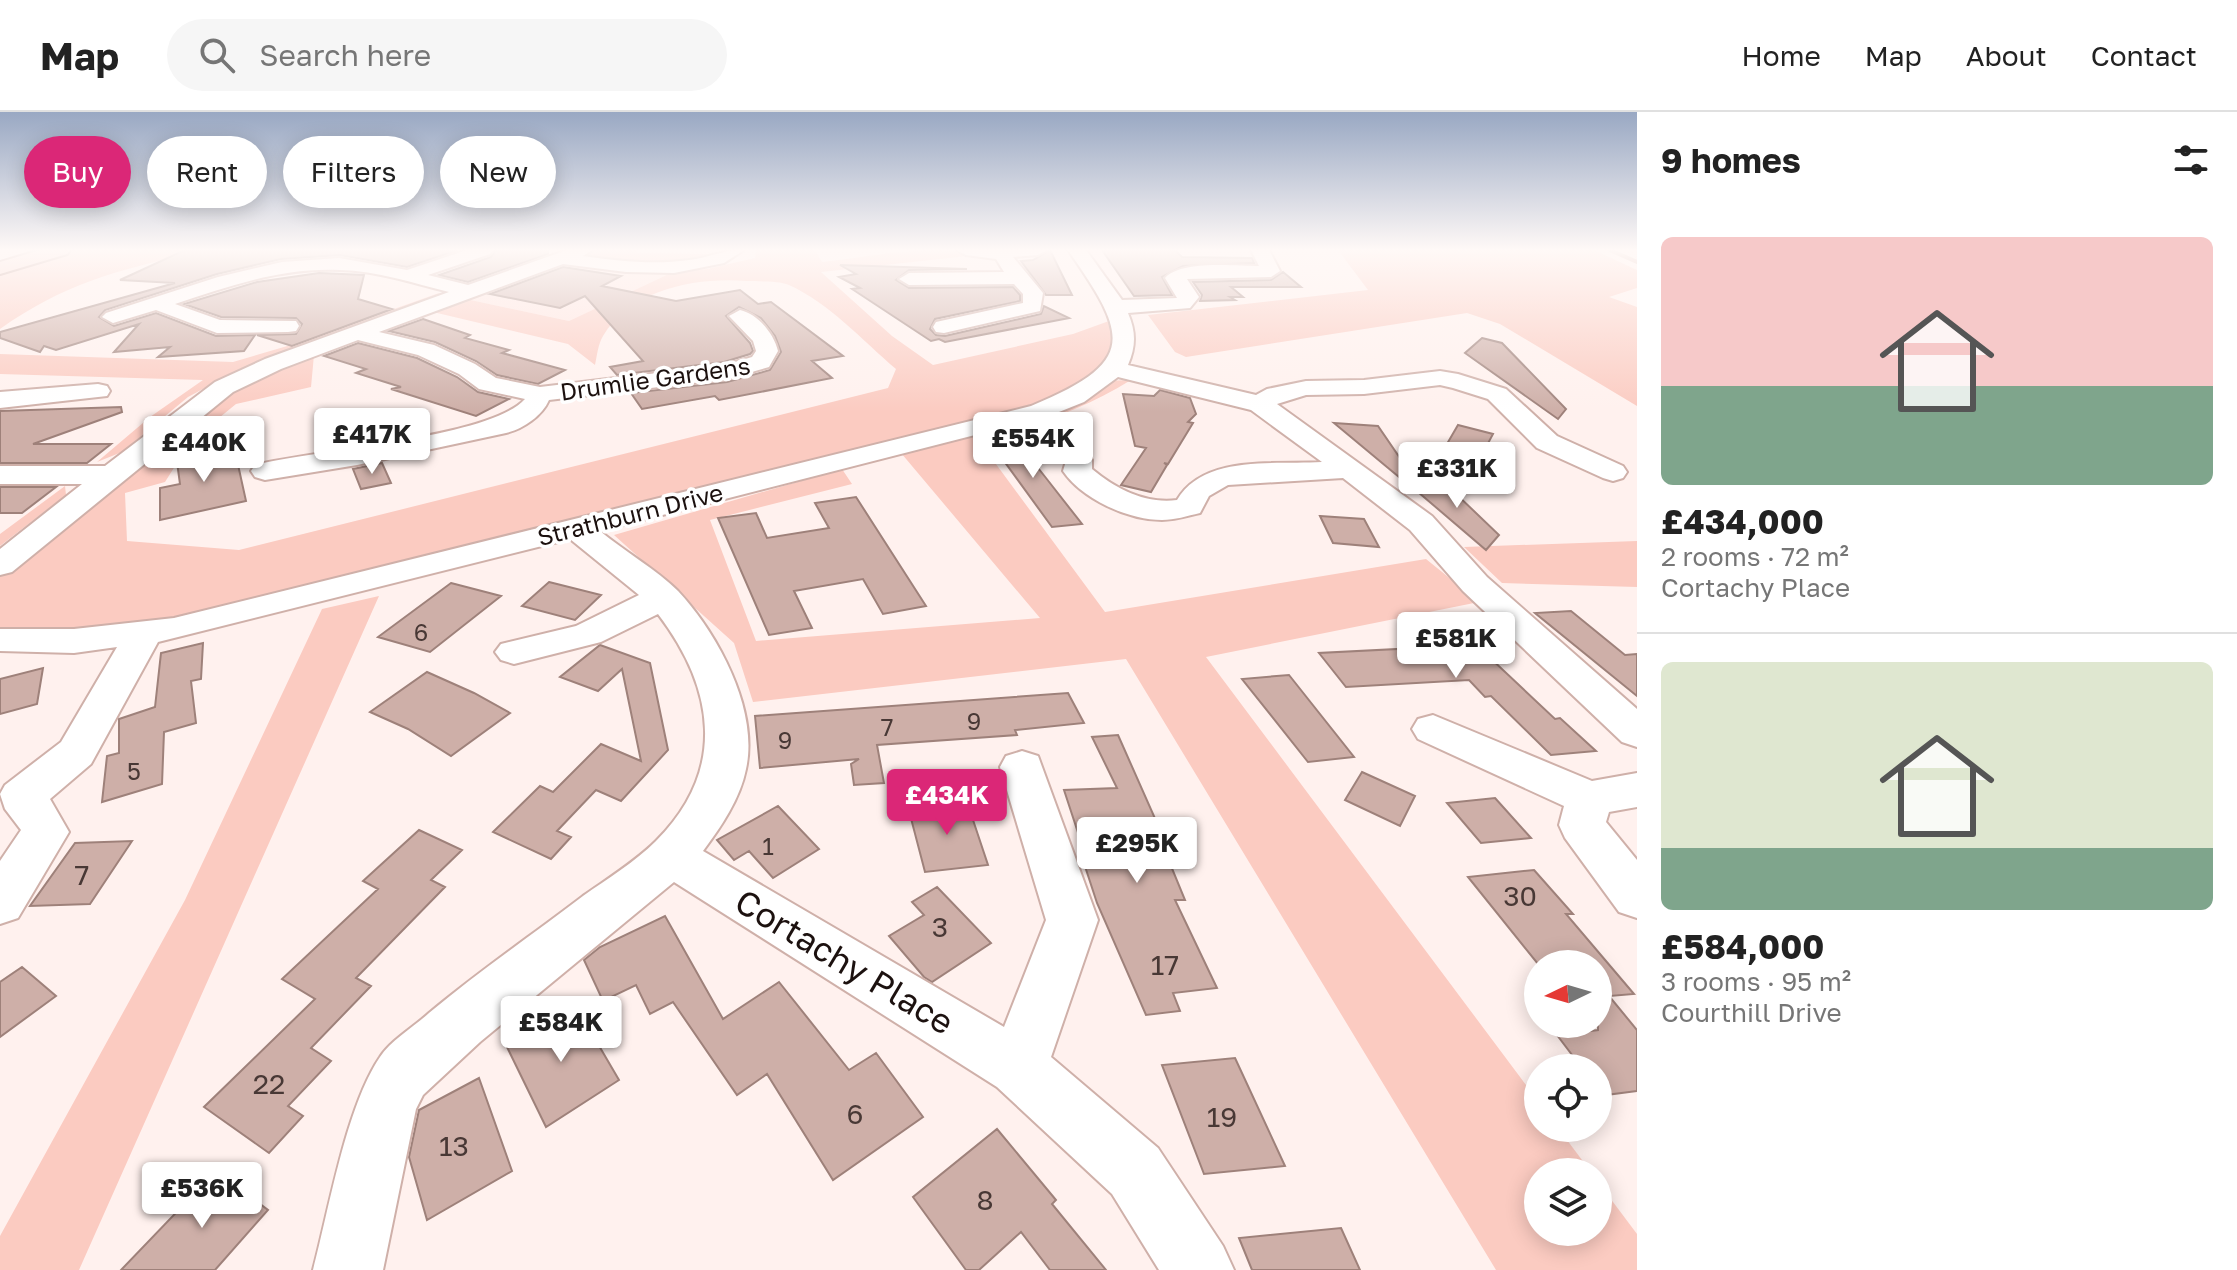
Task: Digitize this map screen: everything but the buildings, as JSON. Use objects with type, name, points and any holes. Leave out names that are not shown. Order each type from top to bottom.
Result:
[{"type":"street","points":[[113,317],[158,304]]},
{"type":"street","points":[[158,304],[217,327],[288,326]]},
{"type":"street","points":[[0,565],[224,387],[273,364],[439,304]]},
{"type":"street","points":[[945,318],[966,322],[1033,307],[1033,304]]},
{"type":"street","points":[[1112,304],[1127,339],[1113,369],[1260,404],[1421,523],[1475,584],[1637,732]]},
{"type":"street","points":[[1114,307],[1182,304]]},
{"type":"street","name":"Drumlie Gardens","points":[[358,334],[426,350],[467,369],[488,384],[540,394],[570,393],[727,372],[761,362],[767,351],[764,339],[740,316]]},
{"type":"street","name":"Strathburn Drive","points":[[0,640],[74,641],[143,635],[226,617],[1040,411],[1087,391],[1113,369]]},
{"type":"street","points":[[1260,404],[1288,390],[1364,387],[1444,369],[1507,400],[1533,430],[1562,449],[1613,472]]},
{"type":"street","points":[[0,400],[98,391]]},
{"type":"street","points":[[265,471],[357,457],[506,425],[534,406],[540,394]]},
{"type":"street","points":[[303,436],[311,464]]},
{"type":"street","points":[[1527,454],[1562,449]]},
{"type":"street","points":[[1078,460],[1077,471],[1084,478],[1141,510],[1158,512],[1189,506],[1195,489],[1207,481],[1226,476],[1350,469]]},
{"type":"street","points":[[0,475],[113,475]]},
{"type":"street","points":[[348,1270],[387,1104],[402,1075],[472,1013],[672,856],[704,815],[724,771],[728,739],[723,708],[699,642],[664,597],[577,528]]},
{"type":"street","points":[[514,651],[588,634],[664,597]]},
{"type":"street","points":[[0,903],[45,832],[36,814],[10,802],[76,753],[143,635]]},
{"type":"street","points":[[1433,729],[1589,798],[1637,790]]},
{"type":"street","points":[[1018,1067],[1072,920],[1022,767]]},
{"type":"street","points":[[1589,798],[1582,825],[1637,897]]},
{"type":"street","name":"Cortachy Place","points":[[672,856],[1018,1067],[1135,1171],[1199,1270]]},
{"type":"shaded area","points":[[0,304],[40,304],[25,312],[0,329]]},
{"type":"shaded area","points":[[408,304],[420,304],[242,368],[188,397],[122,452],[97,462],[150,417],[203,380],[0,374],[0,354],[233,362],[301,342]]},
{"type":"shaded area","points":[[453,304],[490,304],[569,321],[605,304],[635,304],[615,320],[601,339],[595,365],[568,344],[433,312]]},
{"type":"shaded area","points":[[490,304],[605,304],[569,321]]},
{"type":"shaded area","points":[[821,304],[857,304],[892,336],[933,365],[1073,334],[1109,321],[1114,339],[1103,363],[1080,383],[1067,391],[1008,412],[206,612],[118,628],[0,632],[0,576],[228,393],[278,367],[314,355],[311,387],[236,404],[214,422],[215,438],[189,444],[165,482],[125,493],[127,541],[239,550],[888,388],[896,369]]},
{"type":"shaded area","points":[[1244,304],[1629,304],[1637,307],[1637,406],[1500,324],[1467,313],[1186,357],[1175,352],[1148,315]]},
{"type":"shaded area","points":[[1131,380],[1057,416],[979,441],[1105,612],[1426,559],[1479,602],[1206,657],[1524,1082],[1524,1142],[1568,1142],[1580,1158],[1524,1158],[1524,1246],[1612,1246],[1612,1201],[1637,1234],[1637,1270],[1496,1270],[1126,659],[753,702],[734,643],[614,535],[842,469],[852,484],[710,520],[756,641],[1040,618],[896,447],[1040,411],[1101,381]]},
{"type":"shaded area","points":[[65,486],[66,495],[0,546],[0,534]]},
{"type":"shaded area","points":[[1637,541],[1637,587],[1502,583],[1464,547]]},
{"type":"shaded area","points":[[379,596],[79,1270],[0,1270],[0,1236],[185,900],[322,609]]}]
